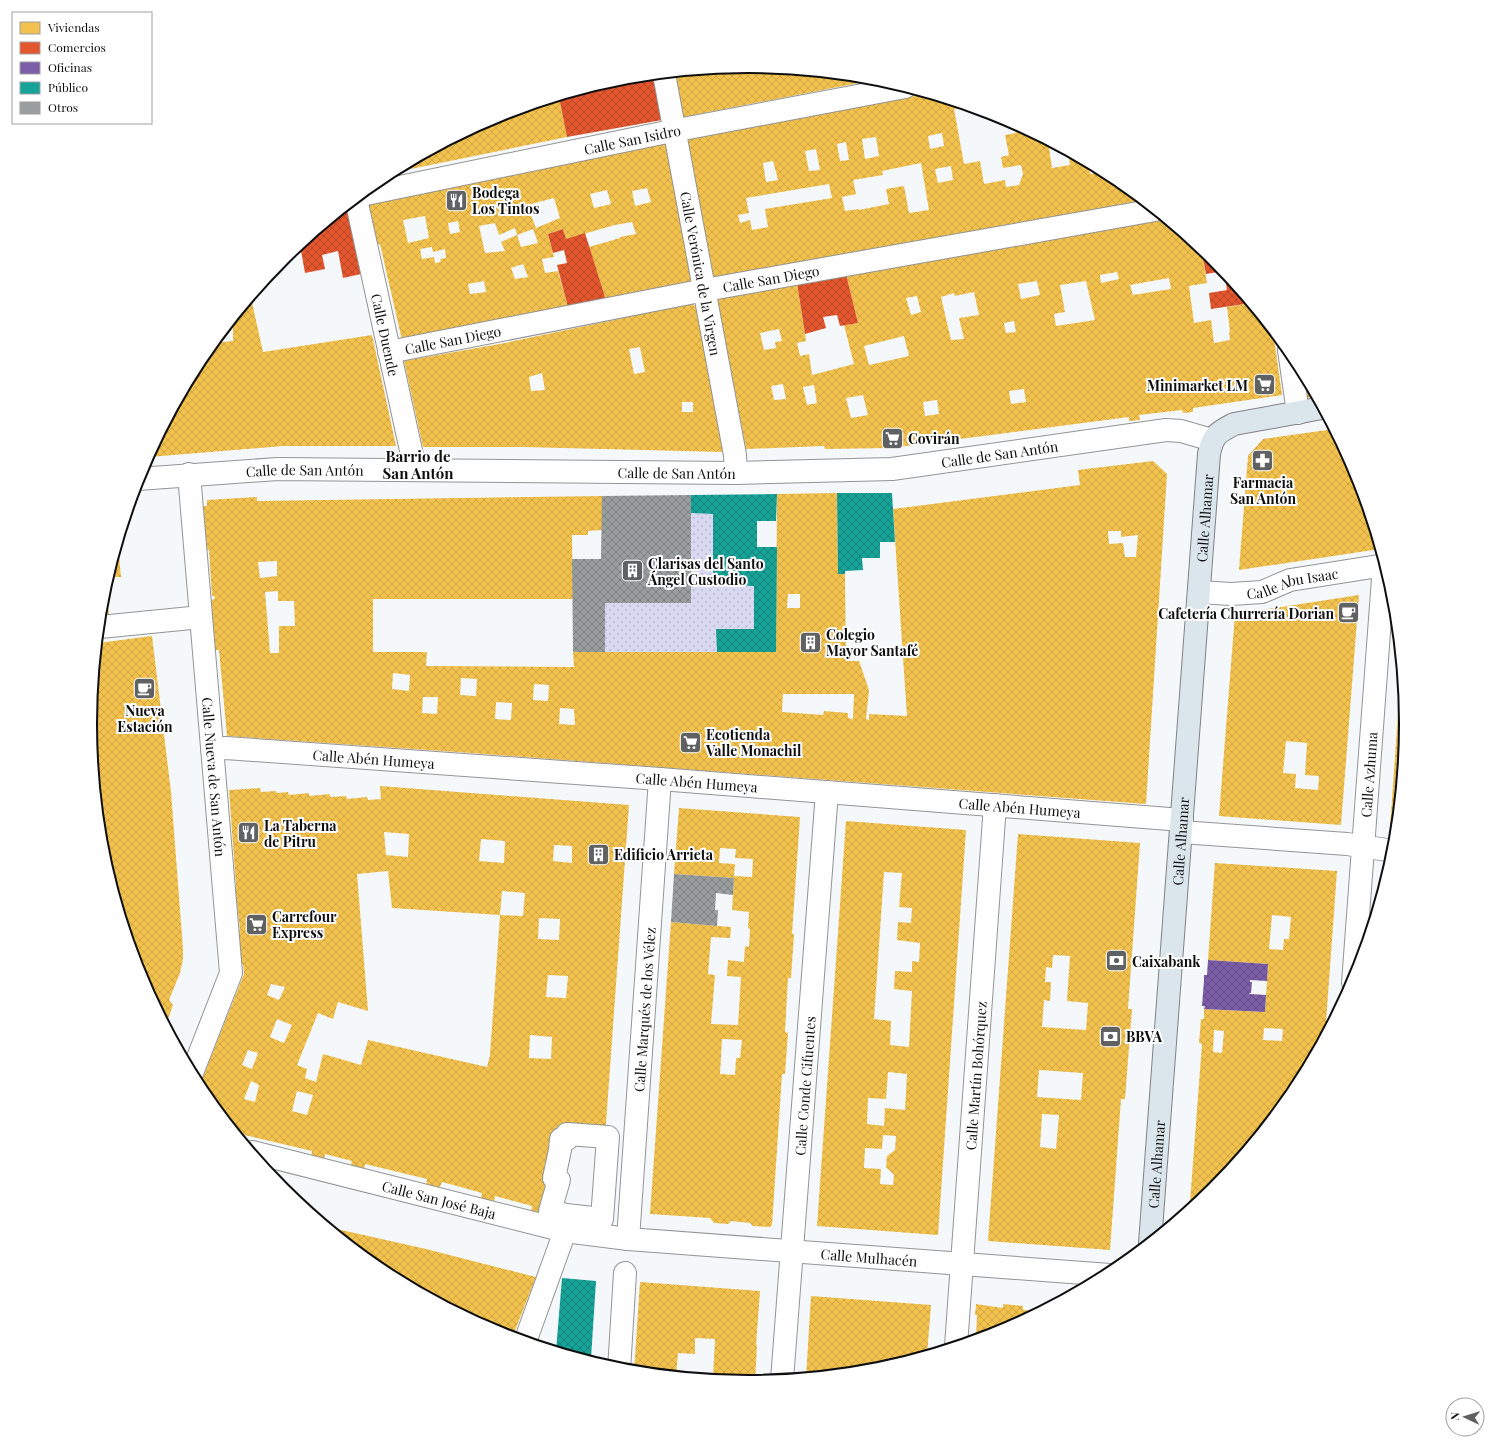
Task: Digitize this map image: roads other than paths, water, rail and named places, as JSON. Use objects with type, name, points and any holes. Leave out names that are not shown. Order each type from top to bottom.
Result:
[{"type":"main road","points":[[1212,440],[1220,431],[1234,424],[1318,409]]},
{"type":"main road","name":"Calle Alhamar","points":[[1150,1237],[1209,454],[1212,440]]},
{"type":"street","name":"Calle Verónica de la Virgen","points":[[665,79],[676,130],[735,455],[736,473]]},
{"type":"street","name":"Calle San Isidro","points":[[374,192],[676,130],[892,89]]},
{"type":"street","name":"Calle Duende","points":[[357,204],[412,455],[412,470]]},
{"type":"street","name":"Calle San Diego","points":[[389,352],[705,290],[1149,211]]},
{"type":"street","points":[[1291,365],[1298,413]]},
{"type":"street","name":"Calle de San Antón","points":[[146,478],[277,469],[736,473],[892,469],[1166,430],[1181,431],[1212,440]]},
{"type":"street","name":"Calle Nueva de San Antón","points":[[189,474],[231,973],[195,1066]]},
{"type":"street","name":"Calle Abu Isaac","points":[[1199,592],[1231,594],[1262,592],[1290,580],[1380,566]]},
{"type":"street","name":"Calle Azhuma","points":[[1355,962],[1383,579]]},
{"type":"street","points":[[105,626],[201,617]]},
{"type":"street","name":"Calle Abén Humeya","points":[[212,749],[226,748],[660,779],[995,805],[1347,844],[1387,850]]},
{"type":"street","name":"Calle Marqués de los Vélez","points":[[628,1239],[660,779]]},
{"type":"street","name":"Calle Conde Cifuentes","points":[[782,1375],[827,792]]},
{"type":"street","name":"Calle Martín Bohórquez","points":[[956,1342],[995,805]]},
{"type":"street","name":"Calle San José Baja","points":[[259,1154],[565,1231],[628,1239]]},
{"type":"street","points":[[527,1336],[565,1231]]},
{"type":"street","name":"Calle Mulhacén","points":[[628,1239],[1099,1273]]},
{"type":"street","points":[[619,1363],[625,1273]]},
{"type":"place","name":"Bodega Los Tintos","points":[[456,200]]},
{"type":"place","name":"Minimarket LM","points":[[1264,385]]},
{"type":"place","name":"Covirán","points":[[892,438]]},
{"type":"place","name":"Farmacia San Antón","points":[[1263,460]]},
{"type":"place","name":"Clarisas del Santo Ángel Custodio","points":[[632,571]]},
{"type":"place","name":"Cafetería Churrería Dorian","points":[[1349,613]]},
{"type":"place","name":"Colegio Mayor Santafé","points":[[811,642]]},
{"type":"place","name":"Nueva Estación","points":[[145,688]]},
{"type":"place","name":"Ecotienda Valle Monachil","points":[[690,742]]},
{"type":"place","name":"La Taberna de Pitru","points":[[249,833]]},
{"type":"place","name":"Edificio Arrieta","points":[[599,854]]},
{"type":"place","name":"Carrefour Express","points":[[257,924]]},
{"type":"place","name":"Caixabank","points":[[1116,961]]},
{"type":"place","name":"BBVA","points":[[1111,1036]]},
{"type":"district","name":"Barrio de San Antón","points":[[418,464]]}]
